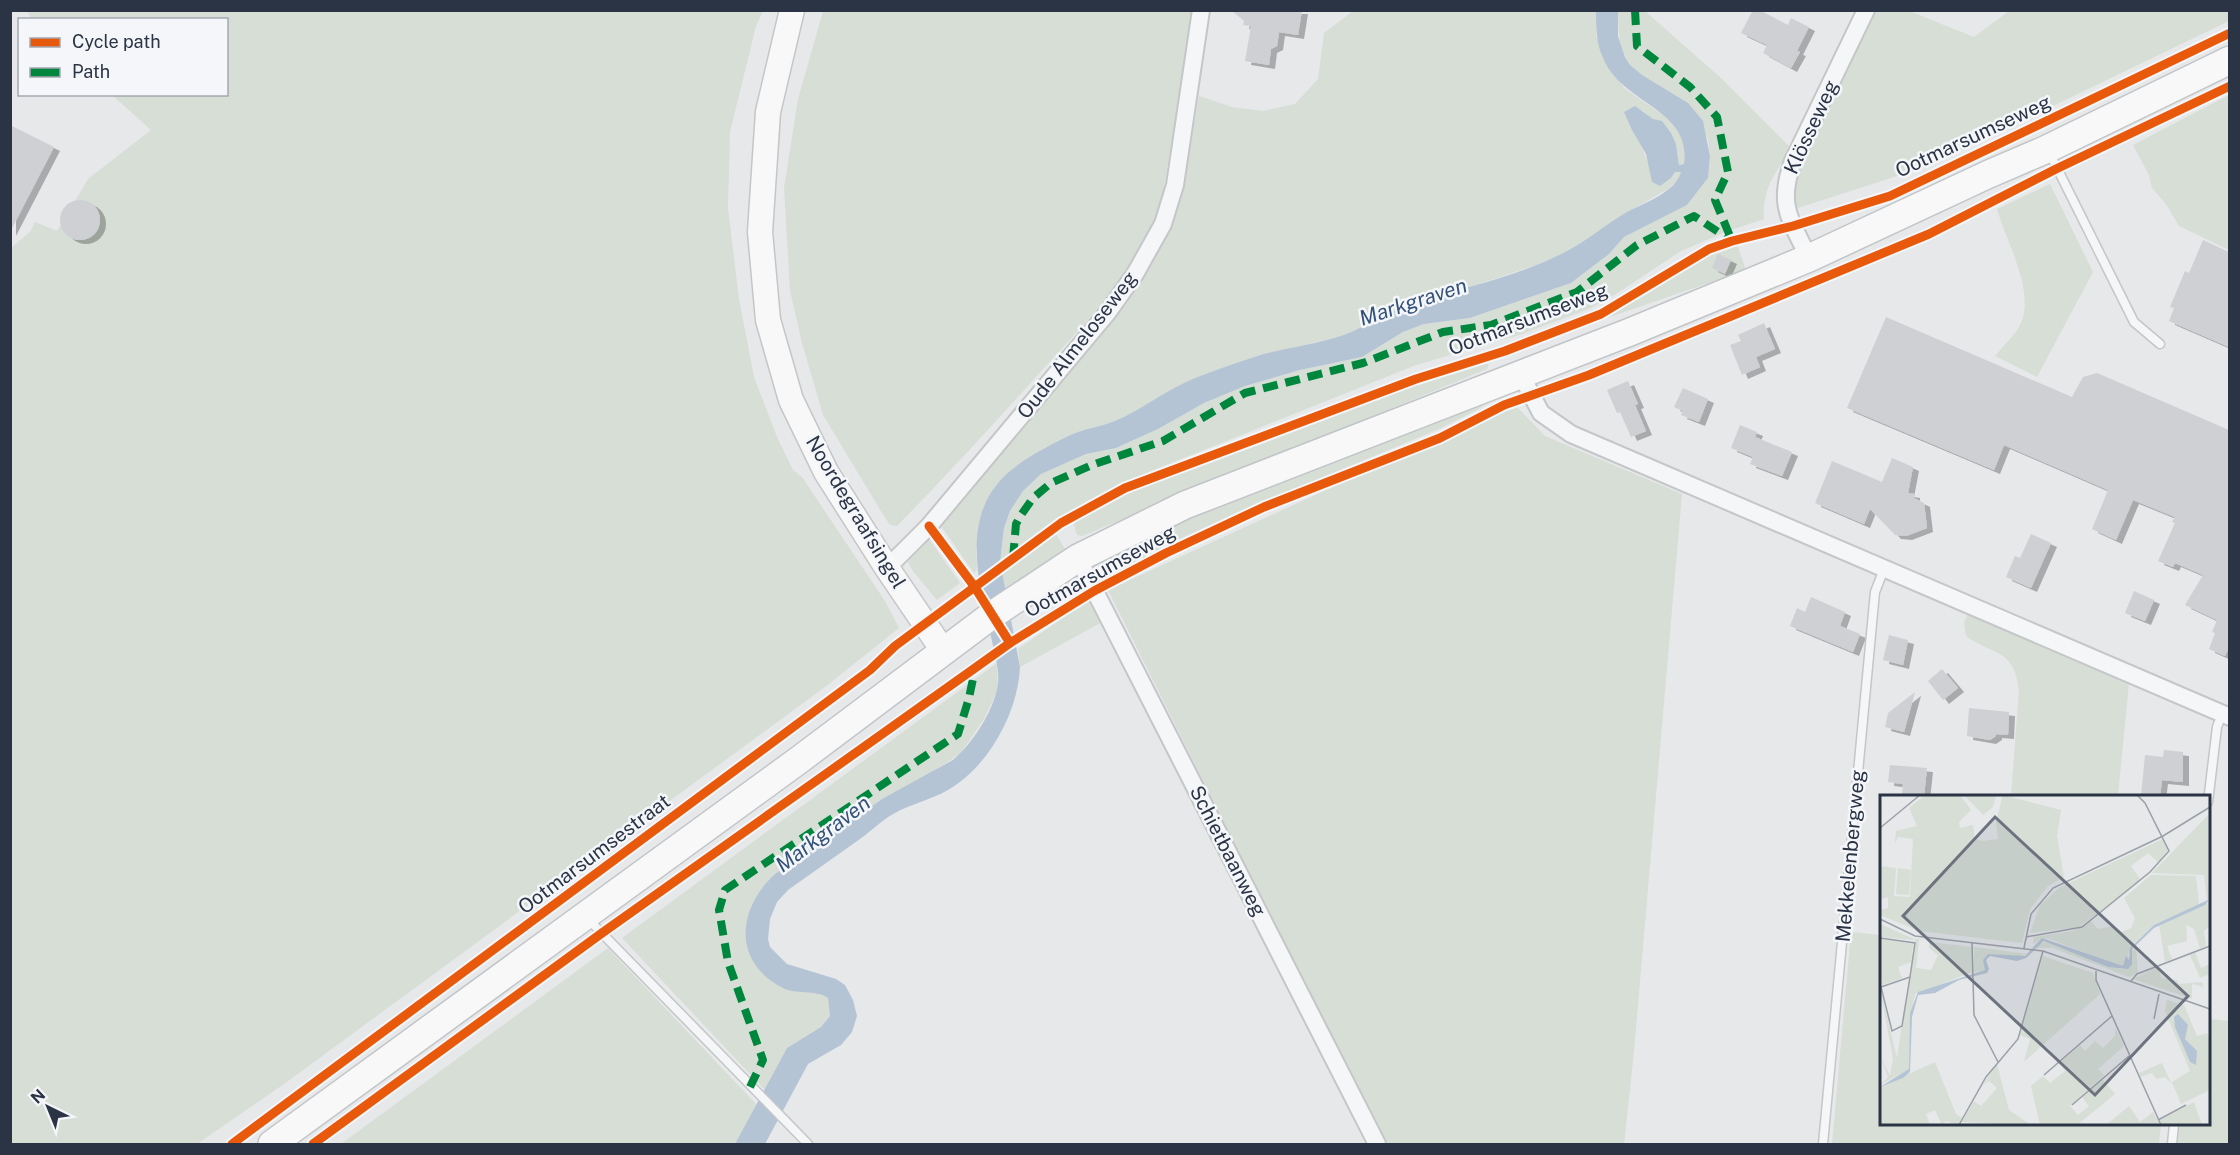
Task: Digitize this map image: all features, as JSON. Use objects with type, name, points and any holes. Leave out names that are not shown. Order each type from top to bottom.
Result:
[{"type":"main road","name":"Noordegraafsingel","points":[[792,10],[768,112],[760,232],[768,320],[791,400],[826,472],[887,568],[944,651]]},
{"type":"main road","name":"Ootmarsumseweg","points":[[944,651],[1078,558],[1185,505],[1630,332],[1809,258],[2048,149],[2229,60]]},
{"type":"main road","points":[[284,1139],[944,651]]},
{"type":"street","name":"Oude Almeloseweg","points":[[887,568],[929,526],[1108,312],[1135,274],[1163,224],[1175,185],[1201,10]]},
{"type":"street","name":"Klösseweg","points":[[1809,258],[1785,208],[1786,180],[1866,10]]},
{"type":"street","points":[[1520,374],[1541,413],[1570,434],[2226,716]]},
{"type":"street","name":"Schietbaanweg","points":[[1078,558],[1377,1144]]},
{"type":"lane","points":[[2048,149],[2134,322],[2160,344]]},
{"type":"lane","name":"Mekkelenbergweg","points":[[1823,1144],[1875,592],[1884,569]]},
{"type":"lane","points":[[2209,795],[2217,727],[2226,716]]},
{"type":"lane","points":[[585,916],[808,1144]]},
{"type":"lane","points":[[2172,1144],[2174,1125]]},
{"type":"shaded area","points":[[27,11],[763,11],[756,26],[730,132],[728,208],[739,299],[754,377],[777,437],[793,470],[802,477],[885,601],[899,628],[825,687],[284,1084],[197,1144],[11,1144],[10,249],[30,232],[35,222],[57,231],[88,179],[151,130],[113,96],[228,96],[228,18],[31,18]]},
{"type":"shaded area","points":[[823,11],[1194,11],[1162,198],[1153,223],[1140,248],[1125,272],[1090,317],[897,526],[890,525],[823,415],[790,291],[784,188],[798,99]]},
{"type":"shaded area","points":[[1353,11],[1596,11],[1596,36],[1624,88],[1673,122],[1682,136],[1686,148],[1684,164],[1679,165],[1676,144],[1642,110],[1632,130],[1639,140],[1648,163],[1671,178],[1675,172],[1682,172],[1680,178],[1668,189],[1617,218],[1594,235],[1536,265],[1455,292],[1418,301],[1339,337],[1256,356],[1184,384],[1122,419],[1067,436],[1015,467],[997,484],[976,550],[977,570],[974,573],[941,526],[1114,316],[1151,264],[1180,192],[1199,96],[1232,107],[1263,111],[1295,104],[1318,79],[1324,33]]},
{"type":"shaded area","points":[[1618,11],[1645,11],[1722,79],[1791,148],[1767,190],[1764,219],[1681,251],[1591,308],[1522,334],[1416,365],[1124,482],[1066,514],[1000,562],[1004,528],[1010,511],[1023,491],[1041,474],[1086,454],[1116,448],[1158,429],[1204,403],[1245,386],[1300,370],[1362,357],[1403,332],[1424,324],[1470,318],[1571,283],[1609,254],[1624,237],[1687,205],[1708,178],[1710,156],[1708,138],[1630,65],[1623,52],[1620,39]]},
{"type":"shaded area","points":[[1872,11],[1909,11],[1974,37],[2009,11],[2229,11],[2229,21],[1928,166],[1798,208],[1794,200],[1797,165]]},
{"type":"shaded area","points":[[2229,95],[2229,250],[2179,226],[2166,204],[2152,188],[2149,175],[2133,145]]},
{"type":"shaded area","points":[[2050,184],[2093,272],[2037,377],[1995,356],[2019,327],[2024,310],[2022,281],[2018,266],[1997,209]]},
{"type":"shaded area","points":[[1734,244],[1738,247],[1746,270],[1607,318],[1692,262]]},
{"type":"shaded area","points":[[1489,363],[1487,369],[1082,536],[1077,535],[1074,525],[1077,519],[1153,479],[1419,383]]},
{"type":"shaded area","points":[[1498,395],[1477,410],[1439,429],[1270,499],[1114,576],[1102,576],[1101,561],[1187,517]]},
{"type":"shaded area","points":[[1514,404],[1545,436],[1682,494],[1624,1144],[1384,1144],[1108,590]]},
{"type":"shaded area","points":[[1054,531],[1065,549],[1004,591],[1001,569]]},
{"type":"shaded area","points":[[929,539],[960,583],[937,600],[908,562]]},
{"type":"shaded area","points":[[1090,599],[1102,622],[1020,667],[1018,649]]},
{"type":"shaded area","points":[[1968,614],[2129,683],[2118,795],[2011,795],[2019,690],[2016,676],[2013,667],[2001,655],[1966,636],[1964,622]]},
{"type":"shaded area","points":[[997,663],[998,687],[993,700],[984,719],[960,754],[929,774],[882,799],[775,874],[746,938],[812,991],[828,998],[830,1016],[821,1027],[787,1048],[765,1090],[622,938]]},
{"type":"shaded area","points":[[1851,932],[1880,935],[1880,1125],[2161,1125],[2159,1144],[1832,1144]]},
{"type":"shaded area","points":[[608,948],[757,1105],[735,1144],[341,1144]]},
{"type":"shaded area","points":[[2210,1019],[2229,1021],[2229,1144],[2174,1144],[2177,1125],[2210,1125]]},
{"type":"water","points":[[1596,11],[1618,11],[1618,36],[1630,65],[1688,103],[1703,121],[1710,156],[1708,178],[1687,205],[1624,237],[1609,254],[1571,283],[1470,318],[1424,324],[1403,332],[1362,357],[1300,370],[1245,386],[1204,403],[1158,429],[1116,448],[1086,454],[1041,474],[1023,491],[1010,511],[1004,528],[1000,562],[1020,667],[1014,702],[1007,720],[988,753],[962,780],[948,790],[906,807],[889,817],[788,890],[777,902],[770,919],[768,939],[770,947],[787,964],[836,979],[845,985],[853,1000],[857,1016],[852,1032],[841,1045],[808,1064],[765,1144],[735,1144],[787,1048],[821,1027],[830,1016],[828,998],[823,995],[783,988],[766,977],[755,964],[748,950],[746,934],[747,919],[753,903],[762,888],[775,874],[882,799],[953,760],[974,737],[991,708],[997,689],[998,671],[979,581],[977,539],[980,519],[987,500],[998,483],[1020,463],[1046,447],[1071,435],[1124,417],[1184,383],[1254,357],[1341,336],[1409,304],[1529,268],[1573,248],[1627,212],[1666,191],[1678,179],[1681,172],[1675,172],[1660,186],[1652,182],[1646,154],[1624,112],[1635,106],[1653,119],[1662,121],[1676,144],[1679,165],[1684,164],[1684,146],[1678,131],[1667,119],[1613,75],[1599,48]]},
{"type":"building","points":[[1231,10],[1302,10],[1298,35],[1279,32],[1277,46],[1271,49],[1269,65],[1245,61],[1251,26],[1243,25],[1244,21]]},
{"type":"building","points":[[1753,10],[1759,10],[1788,25],[1791,18],[1809,27],[1797,51],[1800,52],[1791,68],[1763,53],[1767,45],[1741,33]]},
{"type":"building","points":[[10,125],[54,147],[10,232]]},
{"type":"building","points":[[80,200],[94,206],[100,220],[94,234],[80,240],[66,234],[60,220],[66,206]]},
{"type":"building","points":[[2203,240],[2229,252],[2229,347],[2169,321],[2174,308],[2170,307],[2185,271],[2189,273]]},
{"type":"building","points":[[1718,254],[1731,260],[1725,274],[1712,268]]},
{"type":"building","points":[[1886,317],[2072,397],[2083,377],[2097,373],[2229,430],[2229,647],[2225,656],[2209,649],[2217,620],[2185,605],[2203,575],[2175,563],[2173,567],[2158,561],[2175,523],[2172,522],[2175,517],[2133,500],[2116,540],[2092,529],[2108,490],[2004,445],[1994,470],[1847,408]]},
{"type":"building","points":[[1764,323],[1775,349],[1756,357],[1760,367],[1742,375],[1730,345],[1741,341],[1738,335]]},
{"type":"building","points":[[1628,381],[1646,431],[1631,437],[1607,390]]},
{"type":"building","points":[[1683,388],[1708,399],[1699,422],[1681,415],[1683,411],[1674,407]]},
{"type":"building","points":[[1740,425],[1757,432],[1755,437],[1792,452],[1782,476],[1750,464],[1753,457],[1731,448]]},
{"type":"building","points":[[1892,458],[1913,467],[1908,493],[1914,494],[1914,498],[1924,503],[1927,528],[1906,536],[1895,535],[1870,509],[1864,524],[1815,503],[1832,461],[1882,482]]},
{"type":"building","points":[[2031,534],[2051,543],[2031,588],[2006,577],[2015,556],[2020,558]]},
{"type":"building","points":[[2134,591],[2154,600],[2145,621],[2125,613]]},
{"type":"building","points":[[1811,597],[1845,612],[1840,626],[1860,634],[1853,652],[1790,626],[1797,608],[1805,612]]},
{"type":"building","points":[[1889,635],[1908,640],[1903,665],[1883,660]]},
{"type":"building","points":[[1942,669],[1958,688],[1943,700],[1928,681]]},
{"type":"building","points":[[1915,692],[1904,732],[1885,727],[1888,713]]},
{"type":"building","points":[[1969,708],[2009,712],[2008,735],[1996,734],[1990,740],[1967,736]]},
{"type":"building","points":[[2164,750],[2183,752],[2183,782],[2162,780],[2160,795],[2141,795],[2145,755],[2163,757]]},
{"type":"building","points":[[1890,765],[1927,768],[1924,795],[1902,795],[1903,784],[1888,782]]},
{"type":"marked path","points":[[1635,10],[1637,46],[1690,87],[1717,117],[1728,172],[1715,200],[1732,241]]},
{"type":"marked path","points":[[1013,558],[1016,524],[1033,498],[1051,483],[1092,465],[1163,441],[1245,393],[1363,363],[1443,332],[1491,325],[1577,292],[1637,245],[1694,216],[1732,241]]},
{"type":"marked path","points":[[750,1087],[763,1060],[728,962],[719,910],[725,890],[958,734],[975,669]]},
{"type":"cycle path","name":"Ootmarsumsestraat","points":[[232,1144],[870,670],[895,646],[1061,523],[1125,488],[1416,379],[1505,351],[1601,314],[1709,249],[1890,196],[2230,33]]},
{"type":"cycle path","points":[[313,1144],[602,933],[1010,643],[1094,591],[1166,553],[1264,507],[1440,438],[1504,405],[1589,375],[1929,234],[2056,169],[2230,86]]},
{"type":"cycle path","points":[[929,526],[974,586],[1010,643]]},
{"type":"water label","name":"Markgraven","points":[[1413,302]]},
{"type":"water label","name":"Markgraven","points":[[823,834]]}]
